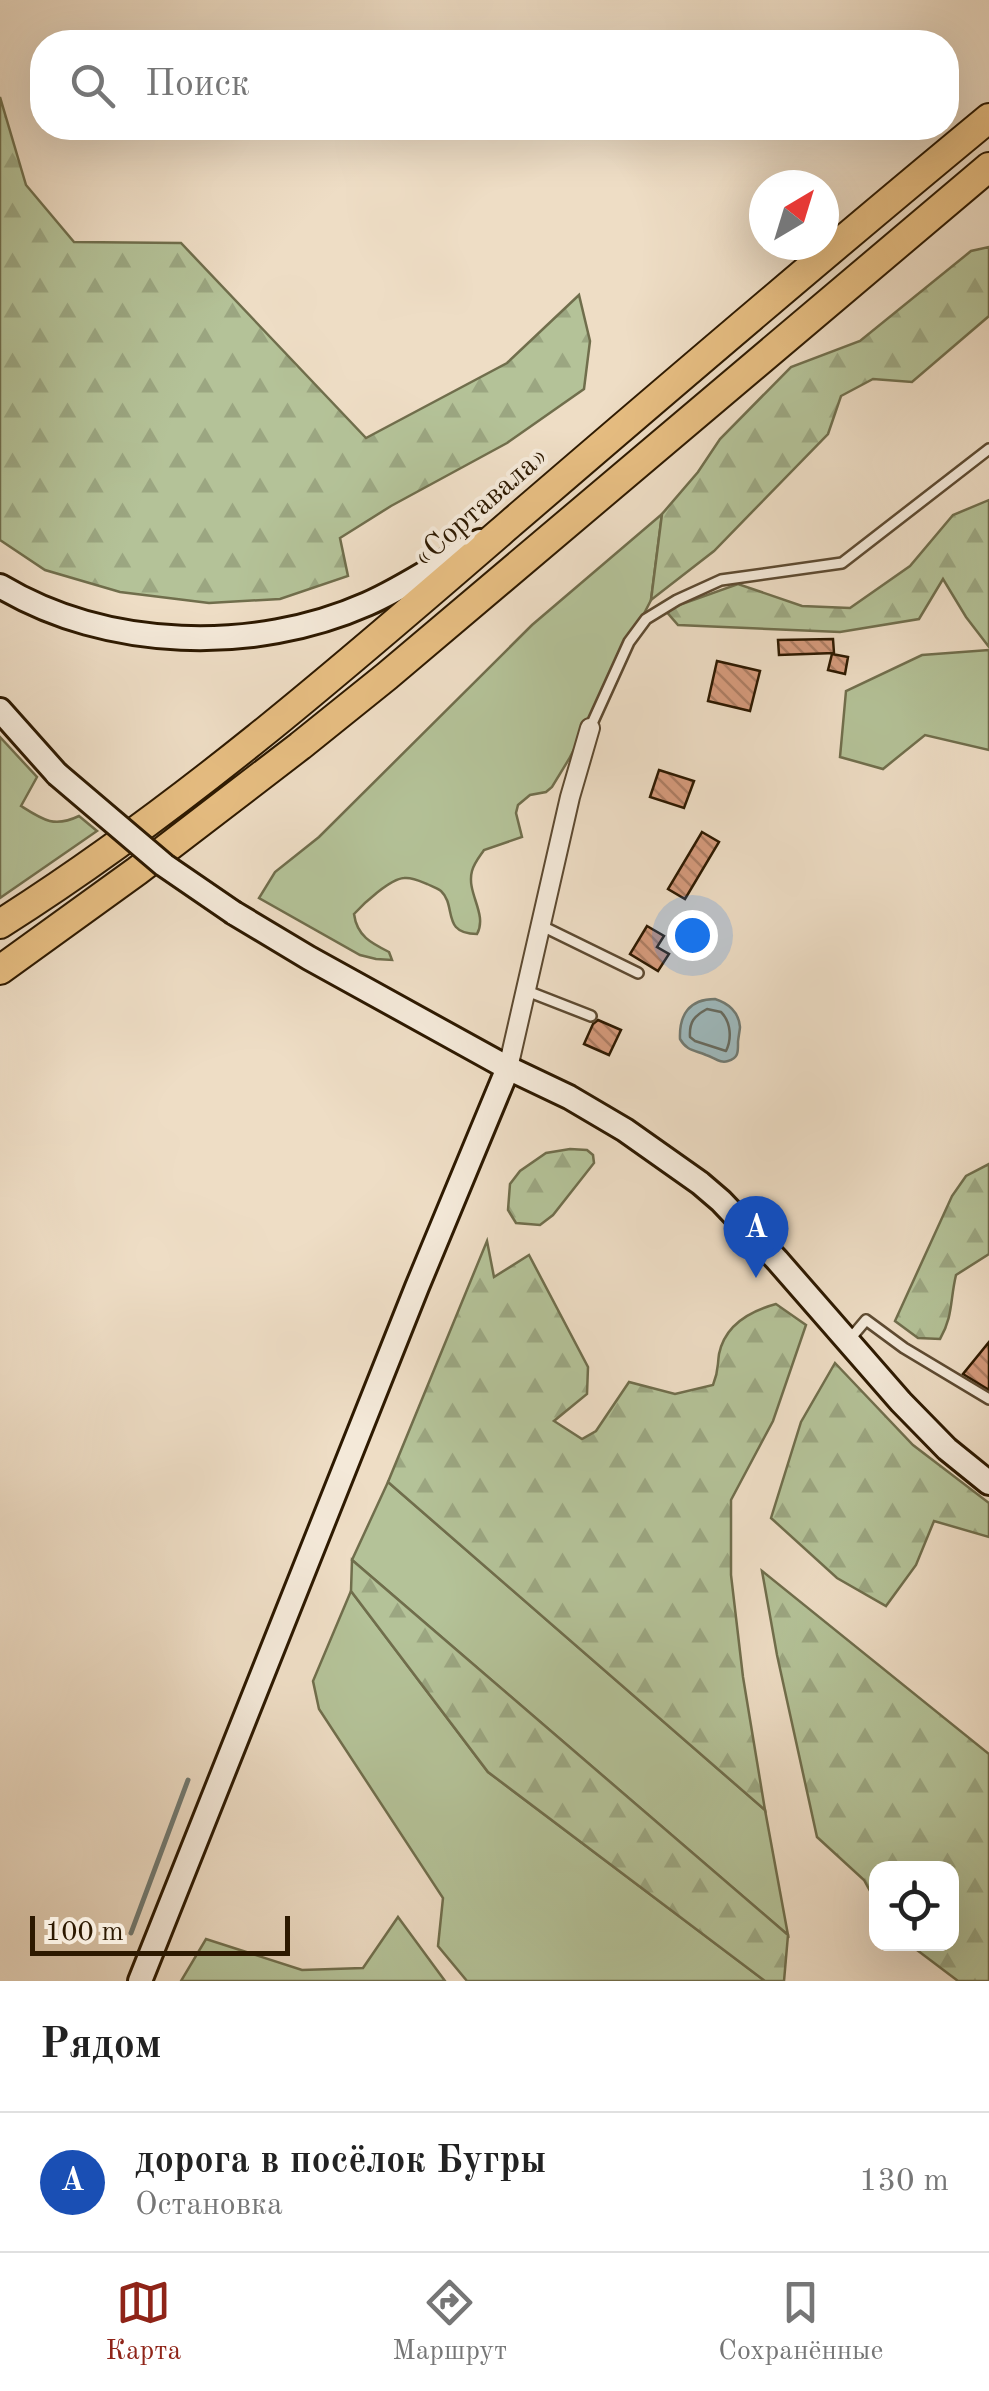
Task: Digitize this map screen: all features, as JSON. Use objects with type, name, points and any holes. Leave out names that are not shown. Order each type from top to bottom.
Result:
[{"type":"highway","name":"«Сортавала»","points":[[0,924],[68,881],[371,646],[989,118]]},
{"type":"highway","points":[[0,970],[137,872],[372,688],[989,167]]},
{"type":"main road","points":[[0,586],[46,609],[146,636],[211,638],[283,632],[334,618],[370,602],[509,525]]},
{"type":"main road","points":[[0,710],[57,774],[107,819],[164,865],[234,913],[508,1068],[569,1097],[700,1182],[738,1218],[901,1402],[947,1449],[989,1484]]},
{"type":"main road","points":[[140,1981],[508,1068]]},
{"type":"street","points":[[508,1068],[570,797],[590,728]]},
{"type":"lane","points":[[590,728],[629,642],[646,619],[721,580],[842,563],[989,449]]},
{"type":"lane","points":[[541,926],[638,974]]},
{"type":"lane","points":[[527,991],[591,1016]]},
{"type":"lane","points":[[848,1342],[866,1320],[904,1348],[989,1399]]},
{"type":"green space","points":[[0,97],[26,185],[74,242],[181,243],[366,438],[507,363],[579,295],[590,341],[584,389],[507,443],[340,538],[348,576],[280,599],[209,603],[120,592],[45,570],[0,540]]},
{"type":"green space","points":[[989,247],[989,316],[912,382],[873,379],[841,396],[828,434],[714,551],[651,600],[662,514],[720,439],[791,367],[860,341],[971,251]]},
{"type":"green space","points":[[989,500],[989,647],[943,579],[919,619],[840,632],[678,625],[665,610],[738,584],[802,606],[850,608],[910,566],[953,515]]},
{"type":"green space","points":[[662,514],[651,600],[569,759],[552,787],[530,795],[518,805],[522,837],[484,850],[474,865],[471,879],[480,919],[477,934],[458,929],[441,891],[410,878],[398,879],[385,887],[354,914],[362,933],[389,952],[392,960],[360,955],[259,898],[275,872],[319,837],[532,625]]},
{"type":"green space","points":[[989,650],[989,750],[925,735],[883,769],[840,757],[846,691],[922,655]]},
{"type":"green space","points":[[0,737],[37,777],[21,806],[49,821],[79,816],[97,831],[0,898]]},
{"type":"green space","points":[[587,1150],[594,1163],[553,1215],[540,1225],[516,1223],[508,1210],[510,1184],[520,1171],[546,1153]]},
{"type":"green space","points":[[989,1164],[989,1254],[956,1275],[949,1316],[940,1339],[918,1338],[895,1321],[952,1196],[966,1176]]},
{"type":"green space","points":[[487,1241],[494,1277],[529,1255],[588,1367],[587,1394],[554,1421],[582,1439],[596,1431],[629,1382],[675,1394],[713,1385],[727,1335],[757,1311],[776,1304],[806,1325],[773,1421],[731,1500],[731,1575],[765,1810],[388,1482]]},
{"type":"green space","points":[[835,1363],[913,1445],[989,1503],[989,1537],[934,1521],[916,1565],[886,1606],[837,1578],[771,1518],[801,1422]]},
{"type":"green space","points":[[388,1482],[765,1810],[788,1935],[352,1560]]},
{"type":"green space","points":[[352,1560],[788,1935],[784,1981],[765,1981],[488,1772],[351,1591]]},
{"type":"green space","points":[[762,1571],[989,1754],[989,1981],[958,1981],[918,1951],[959,1951],[959,1861],[869,1861],[869,1889],[817,1837]]},
{"type":"green space","points":[[351,1591],[488,1772],[765,1981],[467,1981],[438,1946],[443,1898],[319,1709],[313,1681]]},
{"type":"green space","points":[[398,1917],[445,1981],[181,1981],[206,1939],[302,1970],[363,1968]]},
{"type":"water","points":[[715,999],[732,1009],[740,1027],[737,1054],[725,1062],[691,1050],[680,1039],[687,1010],[698,1002]]},
{"type":"building","points":[[833,639],[834,653],[779,655],[778,640]]},
{"type":"building","points":[[832,654],[848,657],[845,674],[828,670]]},
{"type":"building","points":[[717,661],[760,671],[750,711],[708,701]]},
{"type":"building","points":[[659,770],[694,781],[684,808],[650,797]]},
{"type":"building","points":[[702,832],[719,842],[685,899],[668,889]]},
{"type":"building","points":[[647,926],[664,936],[657,947],[669,954],[658,971],[630,954]]},
{"type":"building","points":[[598,1020],[621,1030],[609,1055],[584,1044]]},
{"type":"building","points":[[989,1342],[989,1390],[963,1374]]},
{"type":"waterway","points":[[131,1933],[188,1780]]},
{"type":"place","name":"дорога в посёлок Бугры","points":[[756,1278]]}]
